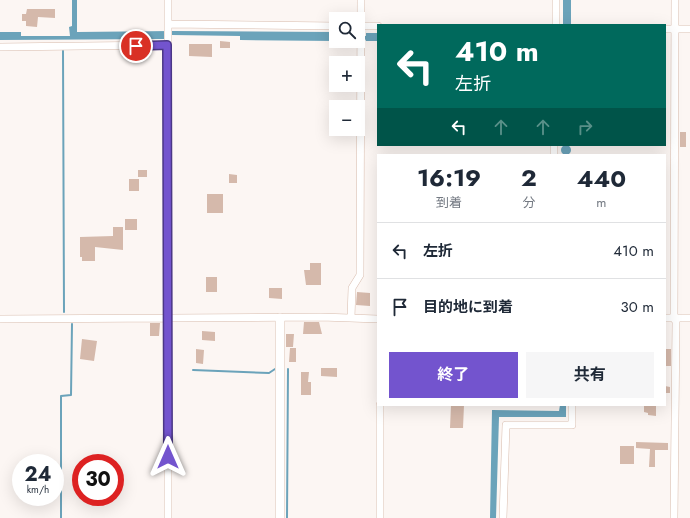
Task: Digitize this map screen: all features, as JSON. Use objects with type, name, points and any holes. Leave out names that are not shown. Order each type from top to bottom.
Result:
[{"type":"street","points":[[168,0],[168,518]]},
{"type":"street","points":[[361,0],[361,12]]},
{"type":"street","points":[[556,0],[556,24]]},
{"type":"street","points":[[674,518],[676,322],[674,318],[675,0]]},
{"type":"street","points":[[0,47],[168,35],[329,26]]},
{"type":"street","points":[[365,30],[377,26]]},
{"type":"street","points":[[666,29],[690,29]]},
{"type":"street","points":[[351,318],[352,288],[360,275],[360,48]]},
{"type":"street","points":[[280,318],[280,518]]},
{"type":"street","points":[[666,318],[690,318]]},
{"type":"street","points":[[0,319],[377,319]]},
{"type":"street","points":[[380,406],[380,518]]},
{"type":"street","points":[[503,518],[506,425],[572,425],[572,406]]},
{"type":"water","points":[[72,0],[77,0],[77,32],[329,32],[329,41],[240,40],[240,36],[172,35],[164,37],[164,39],[0,40],[0,32],[21,32],[21,36],[70,36],[69,27],[72,26]]},
{"type":"water","points":[[563,0],[571,0],[571,24],[563,24]]},
{"type":"water","points":[[366,33],[377,33],[377,41],[366,41]]},
{"type":"water","points":[[564,146],[568,146],[571,148],[571,152],[568,154],[564,154],[561,152],[561,148]]},
{"type":"water","points":[[560,406],[566,406],[566,417],[499,417],[496,518],[490,518],[492,410],[559,411]]},
{"type":"building","points":[[27,9],[55,9],[55,18],[38,17],[37,27],[26,26],[26,21],[22,21],[22,14],[26,14]]},
{"type":"building","points":[[220,41],[230,42],[230,48],[220,48]]},
{"type":"building","points":[[189,44],[212,44],[212,57],[189,56]]},
{"type":"building","points":[[680,132],[686,132],[686,147],[680,147]]},
{"type":"building","points":[[138,170],[147,170],[147,177],[138,177]]},
{"type":"building","points":[[229,174],[237,175],[237,183],[229,183]]},
{"type":"building","points":[[129,179],[139,179],[139,191],[129,191]]},
{"type":"building","points":[[207,194],[223,194],[223,213],[207,213]]},
{"type":"building","points":[[125,219],[137,219],[137,230],[125,230]]},
{"type":"building","points":[[113,227],[123,227],[123,250],[95,247],[95,261],[82,261],[82,257],[80,257],[80,237],[113,236]]},
{"type":"building","points":[[310,263],[321,263],[321,285],[306,285],[304,270],[310,270]]},
{"type":"building","points":[[206,277],[217,277],[217,292],[206,292]]},
{"type":"building","points":[[269,288],[282,288],[282,299],[269,298]]},
{"type":"building","points":[[357,292],[370,293],[370,306],[356,305]]},
{"type":"building","points":[[304,322],[319,322],[322,334],[303,334]]},
{"type":"building","points":[[150,323],[160,323],[159,336],[150,336]]},
{"type":"building","points":[[202,331],[215,332],[215,341],[202,340]]},
{"type":"building","points":[[286,334],[294,334],[293,347],[286,347]]},
{"type":"building","points":[[82,339],[97,341],[94,361],[80,359]]},
{"type":"building","points":[[290,348],[296,348],[296,362],[289,362]]},
{"type":"building","points":[[196,349],[204,350],[203,364],[196,363]]},
{"type":"building","points":[[666,349],[671,349],[671,366],[666,366]]},
{"type":"building","points":[[321,368],[337,368],[337,377],[321,376]]},
{"type":"building","points":[[301,372],[309,372],[308,382],[311,382],[311,395],[301,395]]},
{"type":"building","points":[[666,386],[670,387],[670,393],[666,393]]},
{"type":"building","points":[[451,406],[464,406],[463,428],[450,428]]},
{"type":"building","points":[[644,406],[656,406],[656,416],[648,415],[648,413],[644,412]]},
{"type":"building","points":[[636,442],[668,443],[668,450],[655,450],[655,467],[649,467],[650,449],[636,448]]},
{"type":"building","points":[[620,446],[634,446],[634,464],[620,464]]},
{"type":"waterway","points":[[63,51],[64,312]]},
{"type":"waterway","points":[[61,518],[61,396],[71,395],[72,324]]},
{"type":"waterway","points":[[193,370],[269,373],[275,369]]},
{"type":"waterway","points":[[287,518],[288,369]]},
{"type":"route","points":[[136,46],[167,45],[168,457]]}]
